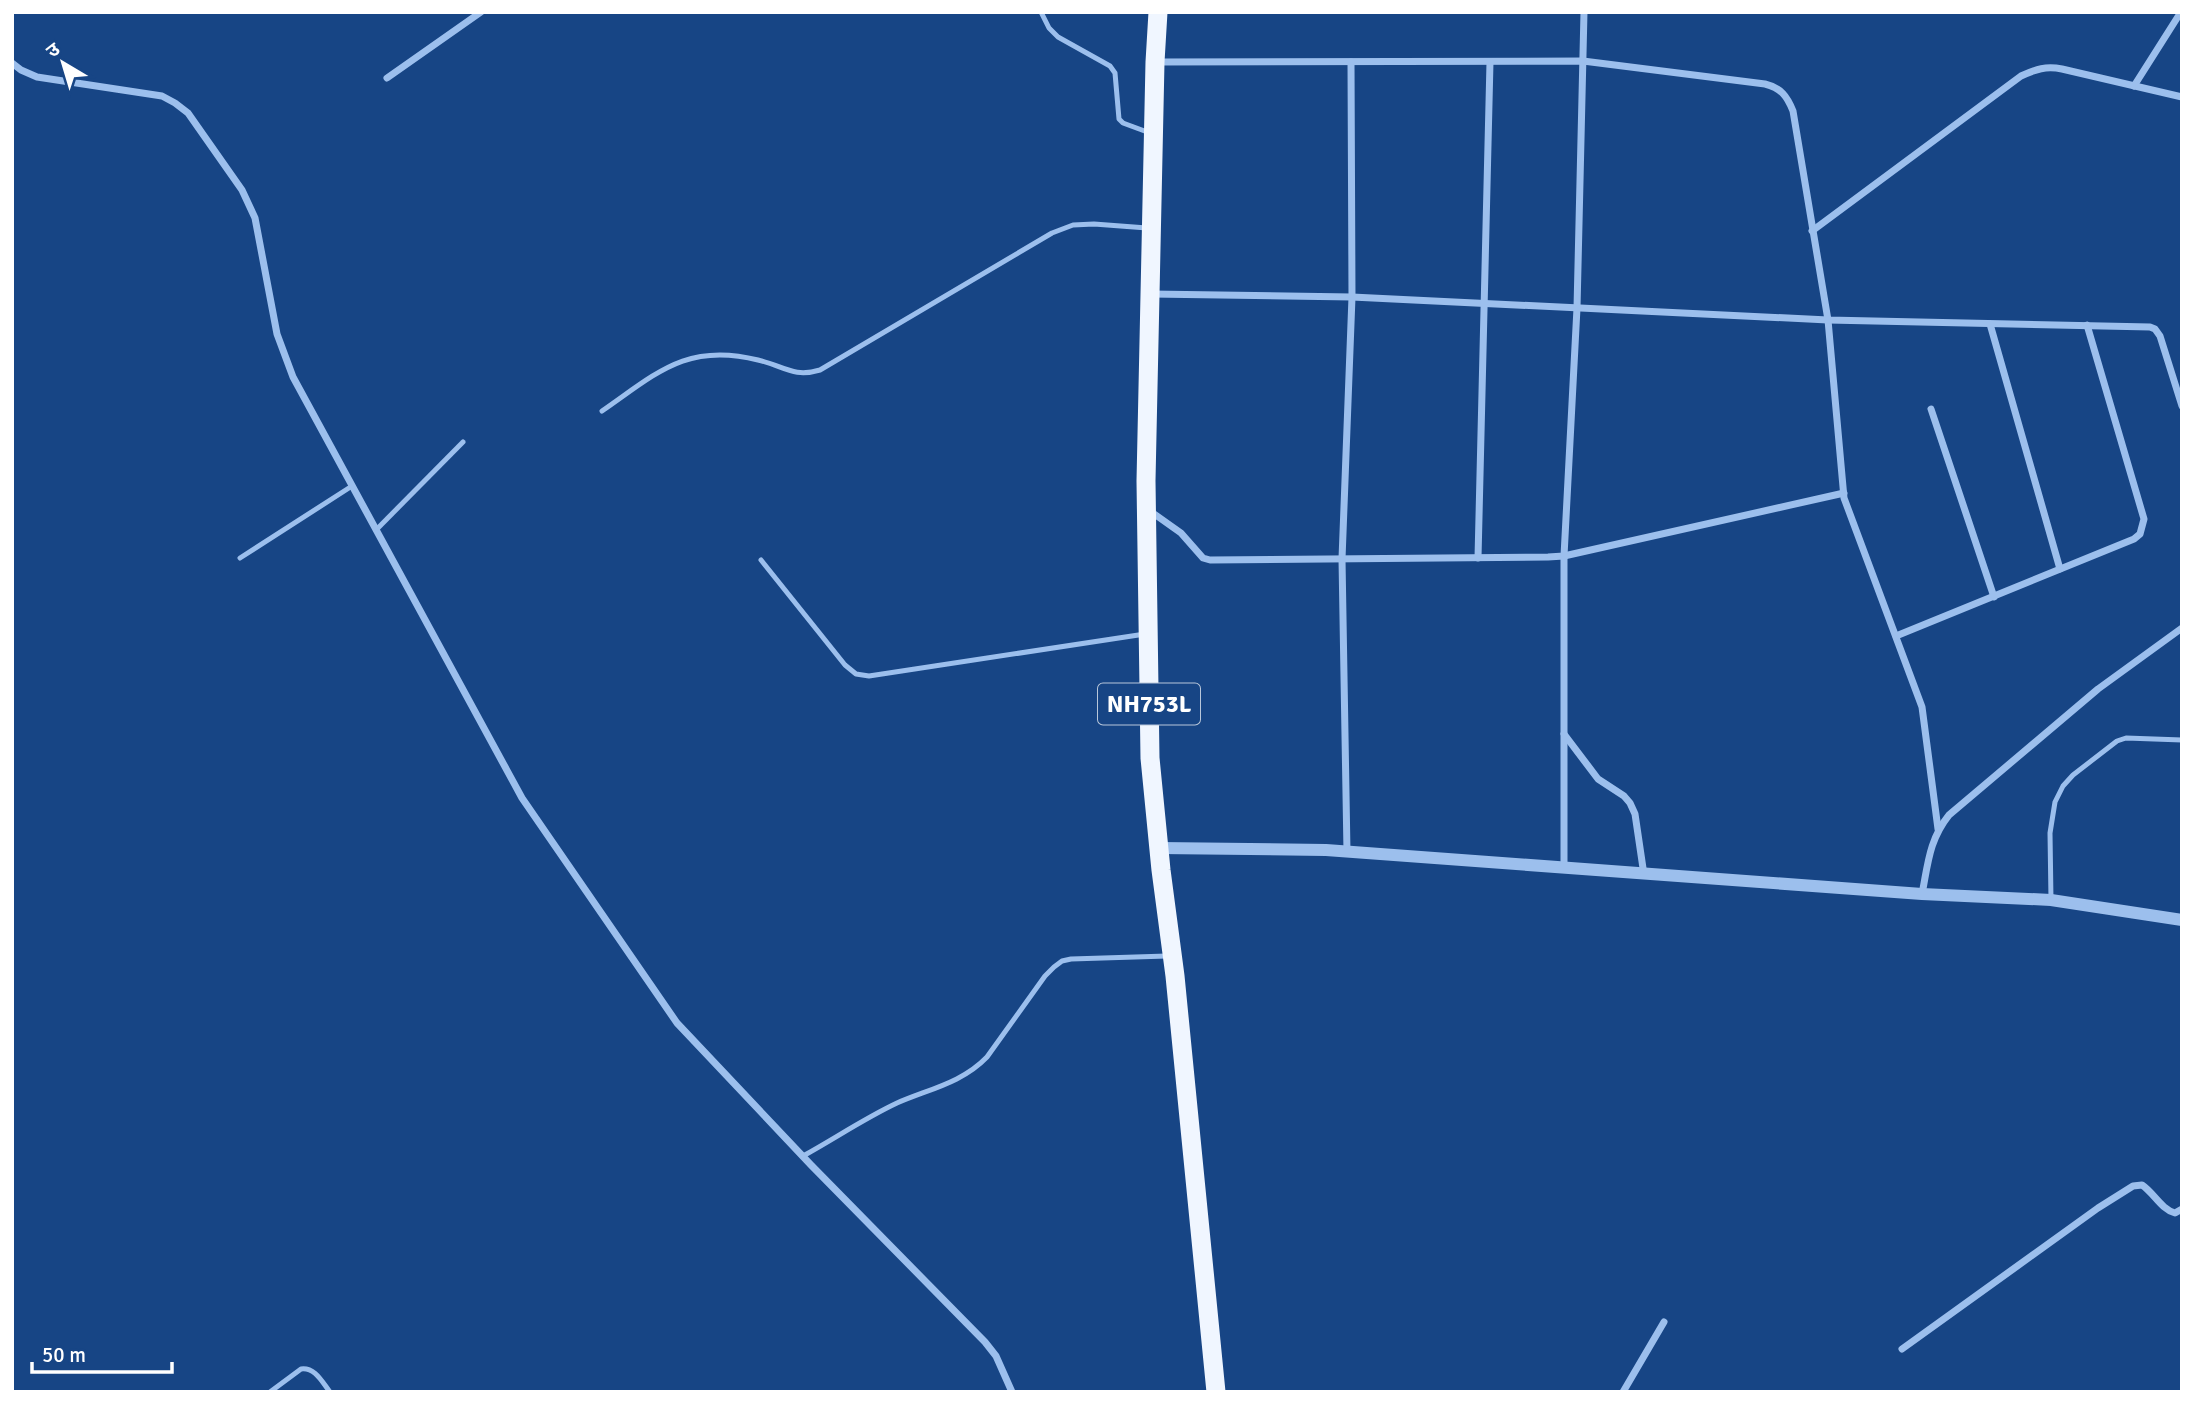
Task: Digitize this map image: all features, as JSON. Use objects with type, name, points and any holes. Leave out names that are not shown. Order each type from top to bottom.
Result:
[{"type":"highway","name":"NH753L","points":[[1158,12],[1146,509],[1150,758],[1216,1392]]},
{"type":"street","points":[[387,78],[481,12]]},
{"type":"street","points":[[1564,868],[1564,556],[1577,308],[1584,12]]},
{"type":"street","points":[[2134,86],[2179,16]]},
{"type":"street","points":[[1155,62],[1583,61],[1765,83],[1783,93],[1793,111],[1828,320],[1847,508],[1922,707],[1938,829]]},
{"type":"street","points":[[1347,852],[1342,559],[1352,297],[1351,62]]},
{"type":"street","points":[[1478,558],[1490,62]]},
{"type":"street","points":[[12,63],[37,77],[162,96],[188,113],[249,204],[255,218],[282,353],[293,377],[534,816],[677,1023],[985,1342],[996,1356],[1012,1392]]},
{"type":"street","points":[[1812,231],[2021,76],[2035,69],[2062,69],[2182,97]]},
{"type":"street","points":[[1150,294],[1352,297],[1828,320],[2155,328],[2182,405]]},
{"type":"street","points":[[1990,324],[2060,569]]},
{"type":"street","points":[[1896,636],[2134,539],[2140,534],[2144,519],[2087,326]]},
{"type":"street","points":[[1931,409],[1994,597]]},
{"type":"street","points":[[1146,509],[1181,533],[1203,558],[1210,560],[1478,558],[1564,556],[1844,493]]},
{"type":"street","points":[[1922,894],[1938,829],[1961,805],[2098,689],[2182,628]]},
{"type":"street","points":[[1564,733],[1598,779],[1630,803],[1635,814],[1644,875]]},
{"type":"street","points":[[1159,848],[1347,852],[1922,894],[2051,900],[2182,920]]},
{"type":"street","points":[[1902,1349],[2133,1186],[2142,1185],[2151,1191],[2167,1210],[2175,1213],[2182,1209]]},
{"type":"street","points":[[1623,1392],[1664,1322]]},
{"type":"lane","points":[[1041,12],[1049,28],[1058,37],[1110,66],[1115,74],[1119,119],[1153,134]]},
{"type":"lane","points":[[602,411],[663,369],[679,361],[694,358],[723,354],[740,355],[793,372],[806,374],[820,370],[1052,233],[1073,225],[1151,228]]},
{"type":"lane","points":[[376,530],[463,442]]},
{"type":"lane","points":[[240,558],[352,486]]},
{"type":"lane","points":[[761,560],[845,666],[856,674],[869,676],[1147,633]]},
{"type":"lane","points":[[2051,900],[2051,817],[2054,802],[2063,786],[2117,741],[2126,738],[2182,740]]},
{"type":"lane","points":[[803,1156],[895,1104],[952,1082],[977,1067],[1045,976],[1062,961],[1172,956]]},
{"type":"lane","points":[[270,1392],[305,1368],[314,1372],[330,1392]]}]
